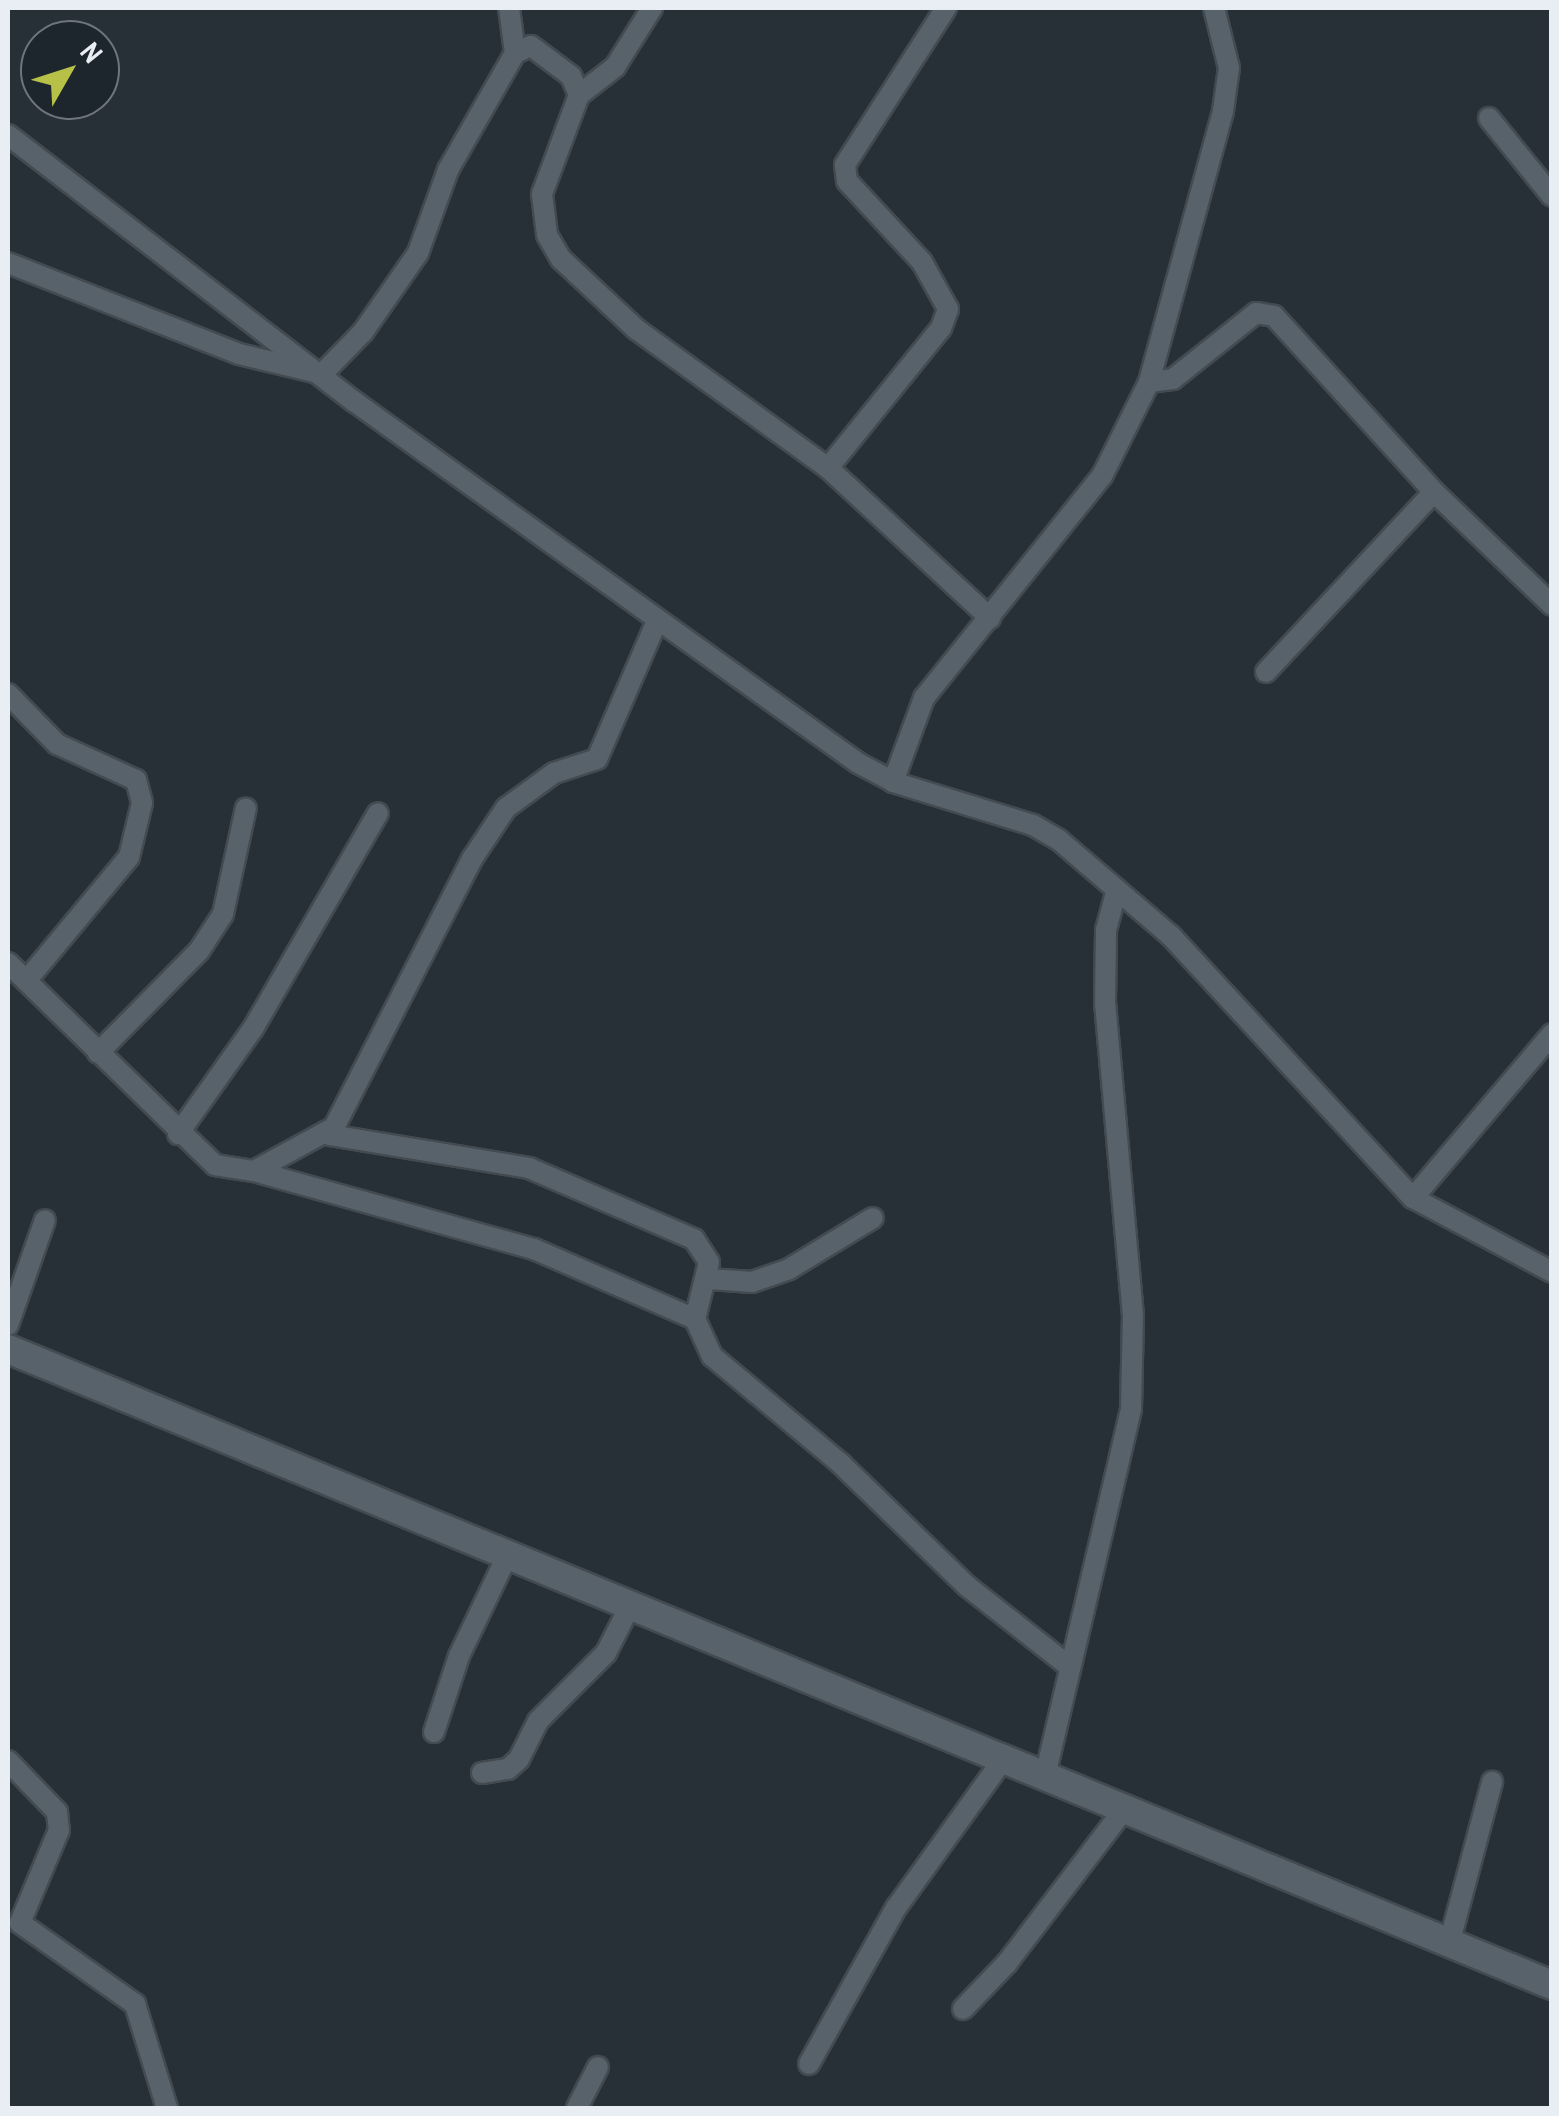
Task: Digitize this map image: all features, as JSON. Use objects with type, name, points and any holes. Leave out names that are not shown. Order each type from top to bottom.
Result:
[{"type":"main road","points":[[8,1345],[1004,1758],[1123,1811],[1552,1985]]},
{"type":"street","points":[[322,374],[363,332],[418,252],[448,170],[515,54],[508,8]]},
{"type":"street","points":[[652,8],[615,68],[579,94],[542,194],[546,235],[561,259],[636,329],[828,468],[990,618]]},
{"type":"street","points":[[828,468],[941,328],[948,309],[922,262],[847,181],[845,165],[946,8]]},
{"type":"street","points":[[892,782],[924,698],[1102,476],[1149,382],[1223,112],[1229,68],[1214,8]]},
{"type":"street","points":[[515,54],[542,48],[571,76],[579,94]]},
{"type":"street","points":[[1489,118],[1552,196]]},
{"type":"street","points":[[8,136],[657,621],[892,782],[1032,825],[1172,936],[1413,1198],[1552,1272]]},
{"type":"street","points":[[8,263],[239,354],[322,374]]},
{"type":"street","points":[[1149,382],[1173,379],[1256,313],[1274,316],[1434,492],[1552,605]]},
{"type":"street","points":[[1266,672],[1434,492]]},
{"type":"street","points":[[254,1171],[328,1130],[472,859],[506,808],[554,773],[598,759],[657,621]]},
{"type":"street","points":[[8,694],[57,744],[136,780],[142,803],[129,857],[26,982]]},
{"type":"street","points":[[98,1053],[198,951],[223,914],[246,808]]},
{"type":"street","points":[[178,1134],[254,1026],[378,813]]},
{"type":"street","points":[[1045,1776],[1132,1409],[1133,1316],[1105,1004],[1106,930],[1117,889]]},
{"type":"street","points":[[8,962],[178,1134],[215,1164],[254,1171],[534,1249],[695,1319],[712,1356],[841,1464],[967,1586],[1070,1667]]},
{"type":"street","points":[[1413,1198],[1552,1034]]},
{"type":"street","points":[[328,1130],[351,1142],[488,1158],[565,1180],[694,1239],[709,1262],[709,1279],[695,1319]]},
{"type":"street","points":[[709,1279],[752,1282],[790,1270],[873,1218]]},
{"type":"street","points":[[8,1345],[45,1220]]},
{"type":"street","points":[[434,1732],[452,1693],[459,1656],[508,1554]]},
{"type":"street","points":[[482,1773],[508,1769],[519,1759],[538,1721],[606,1653],[631,1604]]},
{"type":"street","points":[[808,2064],[896,1908],[1004,1758]]},
{"type":"street","points":[[8,1761],[56,1812],[59,1830],[14,1928],[135,2004],[167,2108]]},
{"type":"street","points":[[1449,1944],[1492,1782]]},
{"type":"street","points":[[963,2010],[1008,1963],[1123,1811]]},
{"type":"street","points":[[577,2108],[598,2066]]}]
